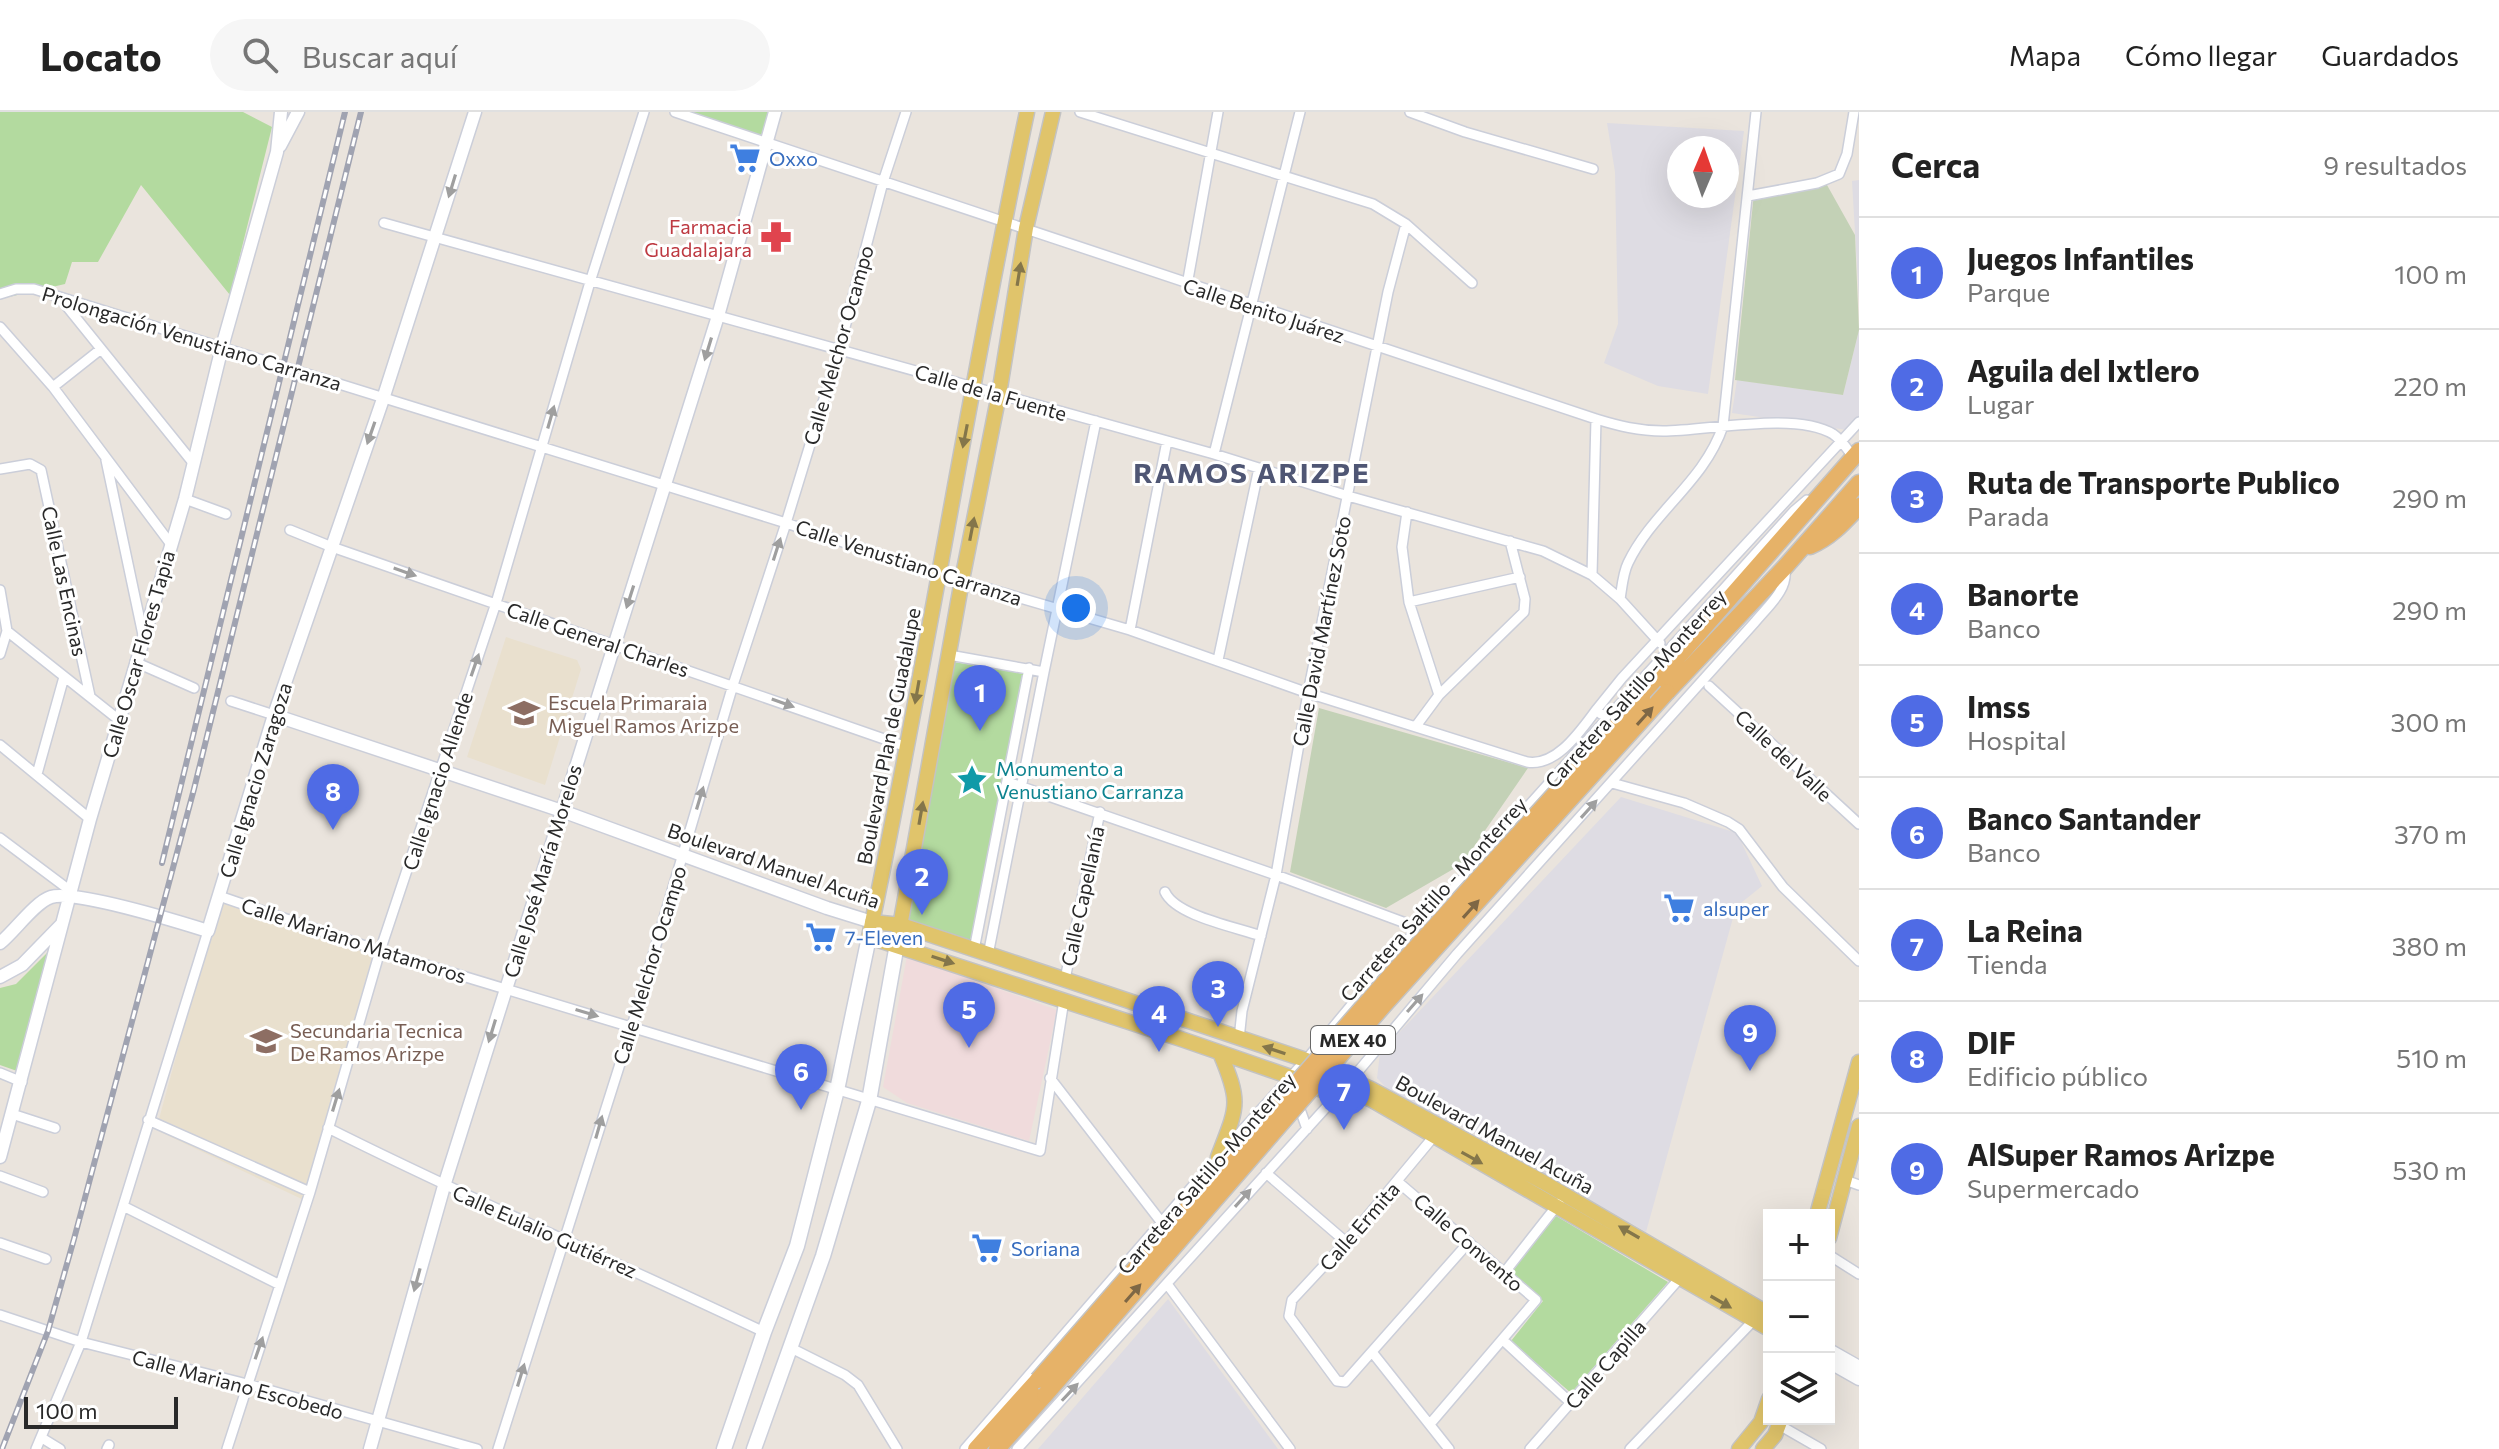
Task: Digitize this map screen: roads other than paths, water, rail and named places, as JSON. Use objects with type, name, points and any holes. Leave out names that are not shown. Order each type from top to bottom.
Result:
[{"type":"highway","name":"Carretera Saltillo - Monterrey","points":[[997,1449],[1042,1388],[1391,975],[1642,698],[1856,454]]},
{"type":"highway","name":"Carretera Saltillo - Monterrey","points":[[976,1449],[1042,1388],[1383,1006],[1859,483]]},
{"type":"highway","points":[[1801,549],[1821,541],[1839,528],[1859,506]]},
{"type":"main road","name":"Boulevard Plan de Guadalupe","points":[[724,1449],[797,1246],[837,1090],[907,747],[1004,220],[1027,112]]},
{"type":"main road","points":[[754,1449],[823,1256],[869,1101],[962,580],[999,394],[1026,228],[1053,112]]},
{"type":"main road","name":"Boulevard Manuel Acuña","points":[[872,922],[901,925],[1306,1060],[1382,1094],[1440,1132],[1763,1311]]},
{"type":"main road","name":"Boulevard Manuel Acuña","points":[[869,937],[1064,1000],[1322,1090],[1360,1095],[1440,1132]]},
{"type":"main road","points":[[1218,1157],[1234,1113],[1236,1098],[1234,1084],[1220,1053]]},
{"type":"main road","points":[[1819,1209],[1859,1062]]},
{"type":"main road","points":[[1842,1119],[1847,1132],[1851,1177]]},
{"type":"main road","points":[[1835,1221],[1851,1177],[1859,1126]]},
{"type":"main road","name":"Boulevard Manuel Acuña","points":[[1561,1200],[1679,1279],[1763,1326]]},
{"type":"main road","points":[[1739,1449],[1763,1416]]},
{"type":"main road","points":[[1763,1449],[1779,1425]]},
{"type":"street","name":"Calle Oscar Flores Tapia","points":[[0,1157],[90,819],[185,499],[222,347],[277,152],[281,112]]},
{"type":"street","name":"Calle Oscar Flores Tapia","points":[[277,152],[298,112]]},
{"type":"street","name":"Calle Ignacio Zaragoza","points":[[36,1449],[81,1342],[274,715],[383,399],[475,112]]},
{"type":"street","name":"Calle Ignacio Allende","points":[[227,1449],[310,1192],[380,951],[496,603],[590,282],[644,112]]},
{"type":"street","name":"Calle Benito Juárez","points":[[675,112],[1004,220],[1187,285],[1633,430],[1664,431],[1763,423],[1823,429],[1842,441]]},
{"type":"street","name":"Calle José María Morelos","points":[[370,1449],[444,1186],[666,485],[718,316],[775,112]]},
{"type":"street","name":"Calle Melchor Ocampo","points":[[498,1449],[632,1026],[733,685],[839,350],[883,182],[906,112]]},
{"type":"street","points":[[1080,112],[1373,204],[1406,224],[1472,283]]},
{"type":"street","points":[[1187,285],[1218,112]]},
{"type":"street","points":[[1214,454],[1300,112]]},
{"type":"street","points":[[1410,112],[1465,132],[1593,169]]},
{"type":"street","points":[[1620,599],[1627,566],[1640,541],[1704,467],[1723,426],[1756,112]]},
{"type":"street","points":[[1748,196],[1833,177],[1843,167],[1854,112]]},
{"type":"street","name":"Calle de la Fuente","points":[[384,223],[1214,454],[1543,551],[1592,575],[1620,599],[1658,642]]},
{"type":"street","name":"Calle David Martínez Soto","points":[[1239,1039],[1242,1011],[1276,875],[1308,693],[1395,259],[1406,224]]},
{"type":"street","name":"Prolongación Venustiano Carranza","points":[[0,294],[26,288],[321,376],[383,399]]},
{"type":"street","points":[[60,298],[194,464]]},
{"type":"street","points":[[0,327],[53,387],[170,543]]},
{"type":"street","points":[[53,387],[101,349]]},
{"type":"street","name":"Calle Venustiano Carranza","points":[[383,399],[543,446],[938,574],[1130,630],[1308,693],[1536,763],[1551,759],[1859,422]]},
{"type":"street","points":[[1592,575],[1596,419]]},
{"type":"street","points":[[981,953],[998,900],[1096,421]]},
{"type":"street","points":[[1130,630],[1167,441]]},
{"type":"street","points":[[1842,441],[1856,454]]},
{"type":"street","points":[[105,456],[143,635]]},
{"type":"street","name":"Calle Las Encinas","points":[[0,469],[30,464],[38,466],[90,696]]},
{"type":"street","points":[[1218,660],[1259,468]]},
{"type":"street","name":"Carretera Saltillo-Monterrey","points":[[965,1449],[1306,1060],[1336,1021],[1604,720],[1794,511],[1837,475]]},
{"type":"street","points":[[185,499],[226,514]]},
{"type":"street","points":[[1407,512],[1402,547],[1409,602],[1439,695]]},
{"type":"street","name":"Calle General Charles","points":[[290,530],[907,747]]},
{"type":"street","points":[[1416,726],[1439,695],[1521,616],[1526,603],[1510,541]]},
{"type":"street","points":[[1017,1449],[1350,1081],[1457,954],[1779,593],[1786,581],[1785,567]]},
{"type":"street","points":[[1409,602],[1520,577]]},
{"type":"street","points":[[0,590],[7,631],[0,654]]},
{"type":"street","points":[[7,631],[119,720]]},
{"type":"street","points":[[949,655],[1044,672]]},
{"type":"street","points":[[135,662],[194,688]]},
{"type":"street","points":[[981,953],[985,896],[1029,668]]},
{"type":"street","points":[[37,774],[64,677]]},
{"type":"street","name":"Calle del Valle","points":[[1709,686],[1859,824]]},
{"type":"street","name":"Boulevard Manuel Acuña","points":[[231,701],[562,811],[872,922]]},
{"type":"street","points":[[1022,709],[1035,712]]},
{"type":"street","points":[[1597,709],[1604,720]]},
{"type":"street","points":[[0,745],[90,819]]},
{"type":"street","points":[[1008,782],[1100,812],[1419,928]]},
{"type":"street","points":[[1612,783],[1684,803],[1739,829],[1783,887],[1859,961]]},
{"type":"street","name":"Calle Capellanía","points":[[1065,979],[1100,812]]},
{"type":"street","points":[[998,828],[1012,832]]},
{"type":"street","points":[[1,840],[71,895]]},
{"type":"street","points":[[1165,892],[1168,900],[1180,909],[1261,936]]},
{"type":"street","points":[[0,943],[44,900],[71,895],[208,931]]},
{"type":"street","name":"Calle Mariano Matamoros","points":[[219,896],[380,951],[1040,1151],[1050,1078]]},
{"type":"street","points":[[985,896],[998,900]]},
{"type":"street","points":[[0,977],[22,965],[63,923]]},
{"type":"street","points":[[1064,1000],[1050,1078],[1162,1223]]},
{"type":"street","points":[[1336,1021],[1337,1032],[1345,1044],[1360,1047],[1381,1043]]},
{"type":"street","points":[[0,1073],[22,1082]]},
{"type":"street","points":[[1268,1101],[1286,1101],[1298,1108],[1307,1129]]},
{"type":"street","points":[[12,1114],[55,1128]]},
{"type":"street","points":[[148,1120],[310,1192]]},
{"type":"street","name":"Calle Eulalio Gutiérrez","points":[[328,1128],[444,1186],[565,1238],[764,1332]]},
{"type":"street","name":"Calle Ermita","points":[[1372,1352],[1345,1382],[1337,1381],[1289,1316],[1292,1300],[1440,1132]]},
{"type":"street","points":[[1266,1173],[1346,1242]]},
{"type":"street","points":[[0,1176],[43,1192]]},
{"type":"street","name":"Calle Convento","points":[[1398,1182],[1536,1300],[1504,1341]]},
{"type":"street","points":[[1504,1273],[1561,1200]]},
{"type":"street","points":[[123,1206],[280,1285]]},
{"type":"street","points":[[1449,1449],[1372,1352],[1469,1242]]},
{"type":"street","points":[[0,1243],[46,1259]]},
{"type":"street","points":[[1835,1259],[1859,1274]]},
{"type":"street","name":"Calle Capilla","points":[[1530,1449],[1679,1279]]},
{"type":"street","points":[[1167,1284],[1290,1449]]},
{"type":"street","name":"Calle Mariano Escobedo","points":[[0,1315],[81,1342],[247,1384],[477,1449]]},
{"type":"street","points":[[1630,1449],[1753,1321]]},
{"type":"street","points":[[1430,1424],[1504,1341],[1571,1403]]},
{"type":"street","points":[[791,1348],[845,1375],[858,1385],[897,1449]]},
{"type":"street","points":[[1834,1353],[1859,1367]]},
{"type":"street","points":[[1835,1365],[1859,1379]]},
{"type":"street","points":[[1785,1425],[1821,1449]]},
{"type":"street","points":[[42,1438],[60,1449]]},
{"type":"railway","points":[[162,863],[345,112]]},
{"type":"railway","points":[[2,1449],[48,1331],[74,1239],[194,789],[361,112]]},
{"type":"place","name":"Oxxo","points":[[745,158]]},
{"type":"place","name":"Farmacia Guadalajara","points":[[776,237]]},
{"type":"place","name":"Escuela Primaraia Miguel Ramos Arizpe","points":[[524,713]]},
{"type":"place","name":"Juegos Infantiles","points":[[980,731]]},
{"type":"place","name":"Monumento a Venustiano Carranza","points":[[972,780]]},
{"type":"place","name":"DIF","points":[[333,830]]},
{"type":"place","name":"alsuper","points":[[1679,908]]},
{"type":"place","name":"Aguila del Ixtlero","points":[[922,915]]},
{"type":"place","name":"7-Eleven","points":[[821,937]]},
{"type":"place","name":"Ruta de Transporte Publico","points":[[1218,1027]]},
{"type":"place","name":"Secundaria Tecnica De Ramos Arizpe","points":[[266,1041]]},
{"type":"place","name":"Imss","points":[[969,1048]]},
{"type":"place","name":"Banorte","points":[[1159,1052]]},
{"type":"place","name":"AlSuper Ramos Arizpe","points":[[1750,1071]]},
{"type":"place","name":"Banco Santander","points":[[801,1110]]},
{"type":"place","name":"La Reina","points":[[1344,1130]]},
{"type":"place","name":"Soriana","points":[[987,1248]]},
{"type":"district","name":"RAMOS ARIZPE","points":[[1252,472]]}]
